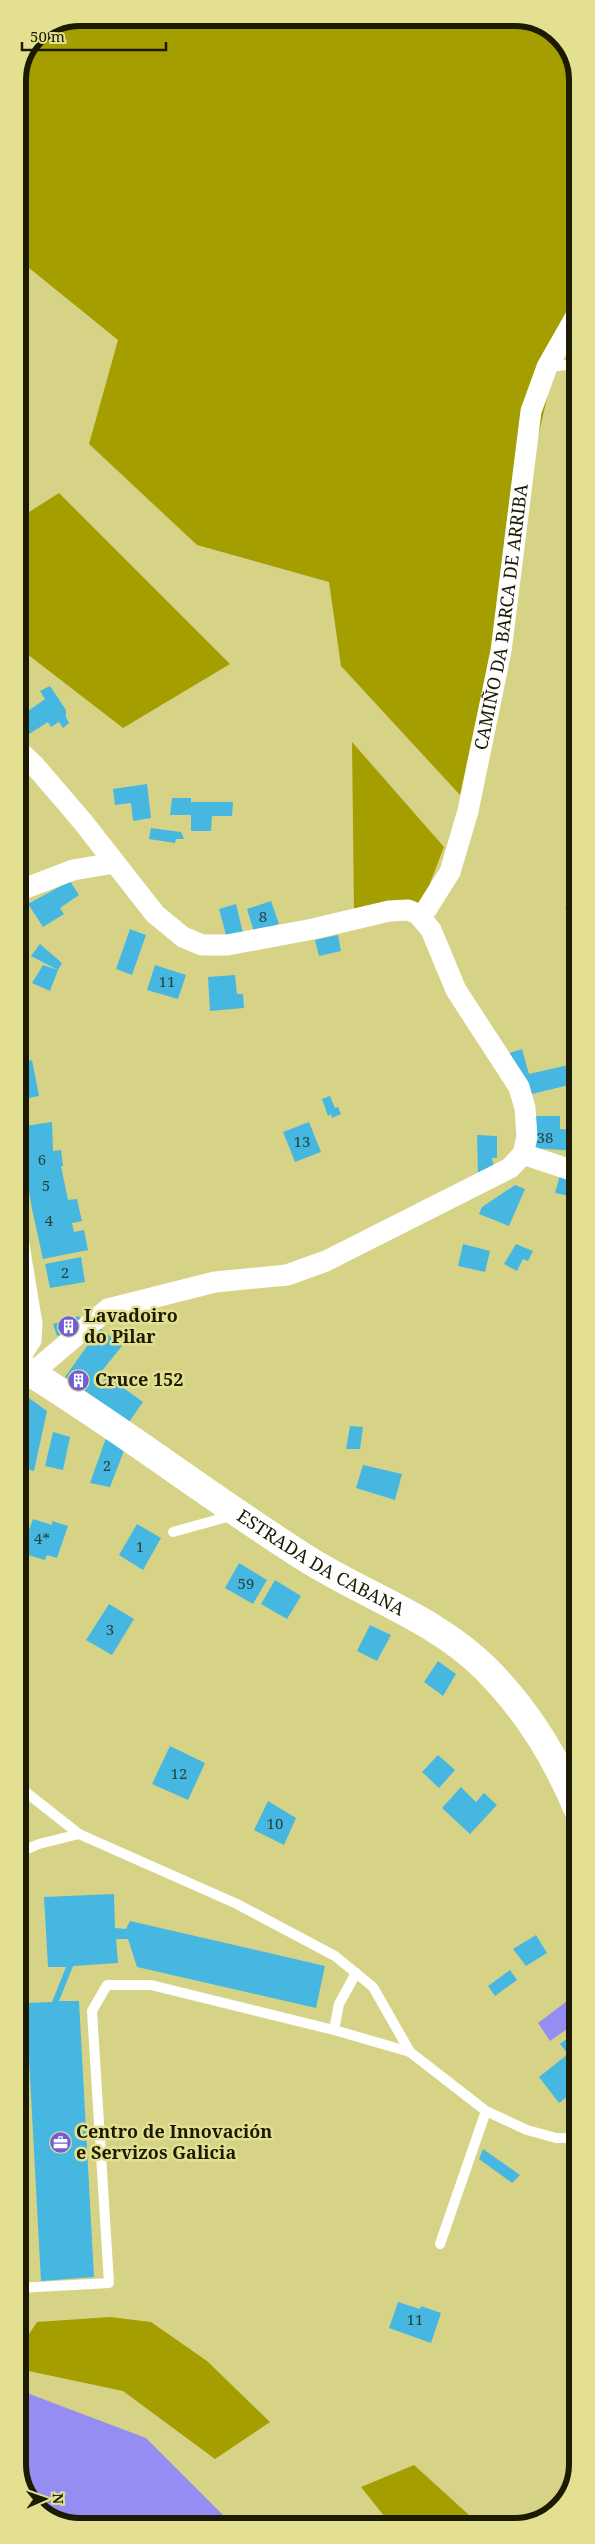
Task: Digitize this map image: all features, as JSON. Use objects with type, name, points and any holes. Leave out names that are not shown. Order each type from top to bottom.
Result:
[{"type":"main road","name":"ESTRADA DA CABANA","points":[[26,1368],[240,1514],[337,1577],[436,1629],[486,1669],[516,1703],[549,1751],[569,1792]]},
{"type":"street","name":"CAMIÑO DA BARCA DE ARRIBA","points":[[421,918],[450,872],[468,811],[501,651],[531,411],[547,367],[569,328]]},
{"type":"street","points":[[26,758],[77,815],[155,914],[183,937],[202,945],[237,943],[313,929],[389,911],[408,910],[421,918],[431,930],[456,990],[519,1087],[525,1108],[527,1137],[523,1154],[510,1168],[326,1262],[287,1275],[216,1282],[108,1309],[26,1364]]},
{"type":"street","points":[[26,888],[73,870],[114,863]]},
{"type":"street","points":[[523,1154],[569,1169]]},
{"type":"street","points":[[26,1288],[32,1324],[31,1340],[26,1356]]},
{"type":"lane","points":[[547,367],[569,365]]},
{"type":"lane","points":[[173,1532],[240,1514]]},
{"type":"lane","points":[[26,1792],[79,1834],[236,1904],[335,1956],[373,1987],[410,2052]]},
{"type":"lane","points":[[26,1850],[39,1844],[79,1834]]},
{"type":"lane","points":[[334,2030],[339,2004],[356,1973]]},
{"type":"lane","points":[[26,2288],[109,2283],[92,2012],[107,1985],[151,1985],[334,2030],[410,2052],[486,2111],[527,2130],[556,2138],[569,2138]]},
{"type":"lane","points":[[440,2244],[486,2111]]},
{"type":"shaded area","points":[[80,26],[518,26],[535,30],[545,35],[555,45],[565,60],[569,80],[569,304],[516,531],[460,795],[341,666],[329,582],[197,545],[89,444],[118,340],[26,265],[27,70],[35,50],[50,35],[70,27]]},
{"type":"shaded area","points":[[59,493],[230,664],[123,728],[26,653],[26,514]]},
{"type":"shaded area","points":[[352,742],[444,847],[422,904],[354,909]]},
{"type":"shaded area","points":[[569,905],[569,913],[565,907]]},
{"type":"shaded area","points":[[567,2001],[569,2004],[569,2028],[550,2041],[538,2023]]},
{"type":"shaded area","points":[[110,2317],[151,2322],[207,2361],[270,2422],[215,2459],[123,2391],[26,2370],[26,2338],[37,2322]]},
{"type":"shaded area","points":[[26,2393],[146,2438],[226,2518],[77,2518],[60,2514],[53,2510],[34,2491],[27,2474]]},
{"type":"shaded area","points":[[414,2465],[472,2518],[386,2518],[361,2487]]},
{"type":"building","points":[[50,686],[66,710],[66,717],[69,723],[63,728],[59,722],[51,727],[48,722],[26,736],[26,712],[45,699],[40,691]]},
{"type":"building","points":[[147,784],[151,818],[133,821],[131,803],[115,805],[113,789]]},
{"type":"building","points":[[172,798],[191,798],[191,802],[233,802],[232,816],[212,816],[211,831],[191,831],[191,815],[170,815]]},
{"type":"building","points":[[151,828],[181,832],[184,839],[176,839],[175,843],[149,839]]},
{"type":"building","points":[[70,881],[79,895],[60,908],[64,914],[43,927],[28,904]]},
{"type":"building","points":[[271,901],[279,924],[254,932],[247,909]]},
{"type":"building","points":[[236,904],[243,933],[226,935],[219,909]]},
{"type":"building","points":[[130,929],[146,935],[132,975],[116,969]]},
{"type":"building","points":[[338,935],[341,951],[319,956],[315,940]]},
{"type":"building","points":[[40,944],[62,963],[58,970],[31,956]]},
{"type":"building","points":[[43,965],[58,970],[50,991],[32,983]]},
{"type":"building","points":[[155,965],[186,975],[178,999],[147,990]]},
{"type":"building","points":[[235,975],[237,994],[243,994],[244,1008],[210,1011],[208,977]]},
{"type":"building","points":[[522,1049],[529,1074],[569,1065],[569,1085],[528,1095],[506,1054]]},
{"type":"building","points":[[32,1060],[39,1096],[26,1098],[26,1061]]},
{"type":"building","points":[[330,1096],[335,1108],[338,1107],[341,1114],[332,1118],[331,1114],[328,1116],[322,1099]]},
{"type":"building","points":[[533,1116],[560,1116],[560,1129],[569,1130],[569,1150],[530,1148]]},
{"type":"building","points":[[52,1122],[53,1151],[61,1150],[63,1166],[61,1166],[68,1200],[77,1199],[82,1221],[72,1223],[74,1232],[84,1230],[88,1250],[43,1259],[26,1174],[26,1126]]},
{"type":"building","points":[[309,1122],[321,1152],[295,1162],[283,1132]]},
{"type":"building","points":[[477,1135],[497,1136],[497,1158],[492,1158],[494,1167],[478,1176]]},
{"type":"building","points":[[560,1175],[569,1177],[569,1196],[555,1193]]},
{"type":"building","points":[[515,1185],[525,1189],[509,1226],[479,1214],[482,1207]]},
{"type":"building","points":[[463,1244],[490,1251],[485,1272],[458,1266]]},
{"type":"building","points":[[516,1244],[533,1251],[528,1261],[523,1259],[517,1271],[504,1264]]},
{"type":"building","points":[[81,1257],[85,1282],[50,1288],[45,1264]]},
{"type":"building","name":"Lavadoiro do Pilar","points":[[79,1316],[83,1328],[57,1336],[53,1324]]},
{"type":"building","points":[[100,1328],[122,1346],[93,1382],[99,1387],[107,1376],[143,1402],[129,1422],[65,1377]]},
{"type":"building","points":[[26,1398],[29,1398],[47,1411],[34,1471],[26,1469]]},
{"type":"building","points":[[350,1426],[363,1427],[360,1449],[346,1449]]},
{"type":"building","points":[[53,1432],[70,1437],[63,1470],[45,1466]]},
{"type":"building","points":[[106,1438],[125,1448],[110,1487],[90,1483]]},
{"type":"building","points":[[363,1465],[402,1474],[395,1500],[356,1488]]},
{"type":"building","points":[[33,1519],[52,1525],[52,1521],[68,1526],[57,1558],[47,1555],[45,1560],[26,1554],[26,1529],[29,1530]]},
{"type":"building","points":[[137,1524],[161,1538],[143,1570],[119,1555]]},
{"type":"building","points":[[239,1563],[267,1580],[253,1604],[225,1588]]},
{"type":"building","points":[[275,1580],[301,1596],[287,1619],[261,1604]]},
{"type":"building","points":[[109,1604],[134,1619],[112,1655],[86,1640]]},
{"type":"building","points":[[370,1625],[391,1635],[377,1661],[357,1651]]},
{"type":"building","points":[[438,1661],[456,1674],[443,1696],[424,1682]]},
{"type":"building","points":[[170,1746],[205,1763],[188,1800],[152,1784]]},
{"type":"building","points":[[438,1755],[455,1770],[439,1788],[422,1772]]},
{"type":"building","points":[[461,1787],[476,1802],[484,1793],[497,1805],[470,1834],[442,1808]]},
{"type":"building","points":[[268,1801],[296,1818],[284,1845],[254,1830]]},
{"type":"building","name":"Centro de Innovación e Servizos Galicia","points":[[114,1894],[115,1928],[126,1929],[130,1921],[325,1966],[316,2008],[137,1967],[128,1939],[116,1939],[118,1963],[73,1966],[59,2001],[79,2001],[94,2277],[41,2281],[26,2003],[52,2002],[66,1967],[48,1967],[44,1897]]},
{"type":"building","points":[[536,1935],[547,1953],[526,1966],[513,1949]]},
{"type":"building","points":[[510,1970],[517,1980],[495,1996],[488,1986]]},
{"type":"building","points":[[569,2037],[569,2095],[559,2103],[539,2077],[568,2054],[560,2044]]},
{"type":"building","points":[[483,2149],[520,2175],[512,2183],[479,2159]]},
{"type":"building","points":[[398,2302],[420,2309],[421,2306],[441,2313],[431,2343],[389,2328]]},
{"type":"place","name":"Lavadoiro do Pilar","points":[[68,1326]]},
{"type":"place","name":"Cruce 152","points":[[79,1380]]},
{"type":"place","name":"Centro de Innovación e Servizos Galicia","points":[[60,2142]]}]
